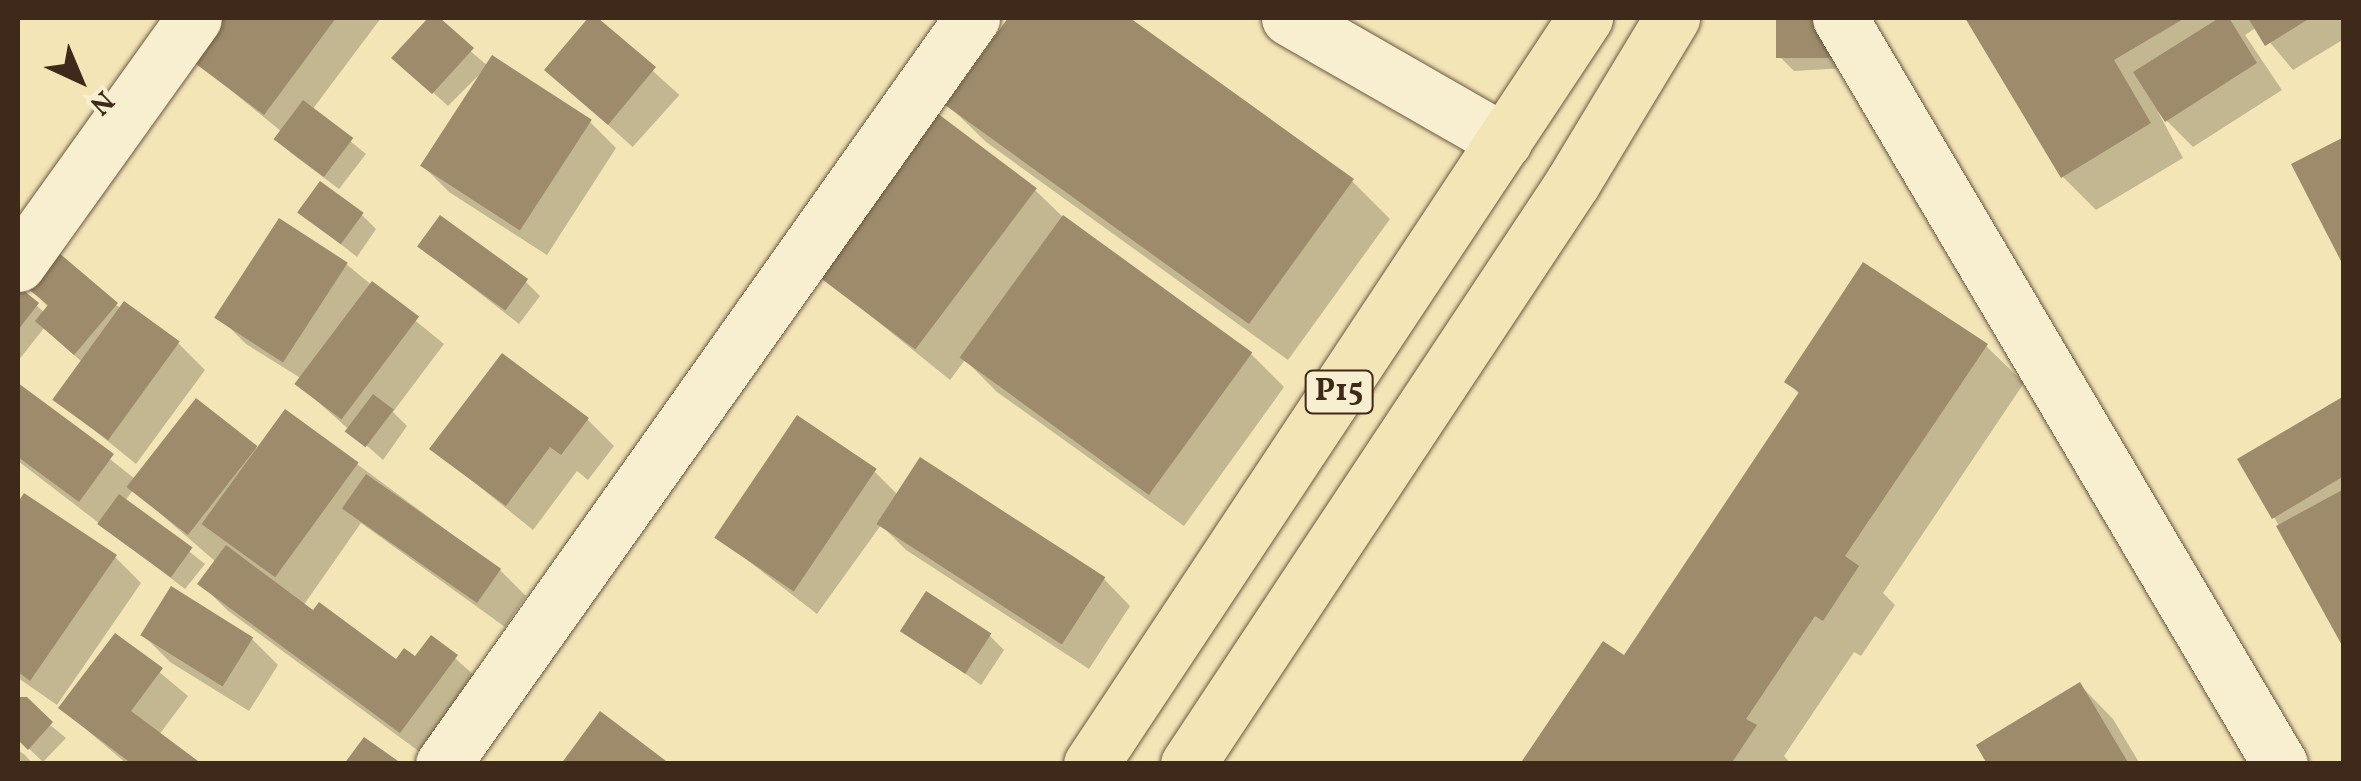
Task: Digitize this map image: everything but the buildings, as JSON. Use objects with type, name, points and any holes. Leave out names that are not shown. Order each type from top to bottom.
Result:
[{"type":"main road","name":"P15","points":[[1090,764],[1584,18]]},
{"type":"main road","name":"P15","points":[[1188,764],[1562,198],[1672,18]]},
{"type":"street","points":[[18,264],[194,18]]},
{"type":"street","points":[[444,764],[972,18]]},
{"type":"street","points":[[1290,18],[1504,141]]},
{"type":"street","points":[[1840,18],[2280,764]]}]
